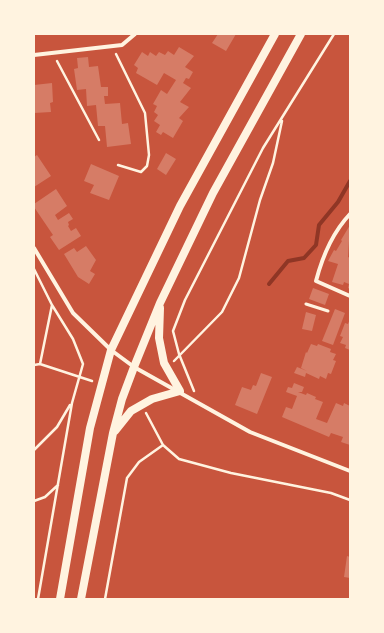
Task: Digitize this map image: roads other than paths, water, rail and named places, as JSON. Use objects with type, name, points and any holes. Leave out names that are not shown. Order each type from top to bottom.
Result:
[{"type":"main road","points":[[60,599],[90,428],[111,350],[180,206],[275,34]]},
{"type":"main road","points":[[81,599],[113,433],[122,399],[134,367],[160,303],[213,193],[301,34]]},
{"type":"main road","points":[[113,433],[131,411],[152,399],[180,391],[164,363],[159,338],[160,303]]},
{"type":"street","points":[[34,55],[122,46],[135,34]]},
{"type":"street","points":[[350,214],[343,222],[324,258],[316,282],[350,296]]},
{"type":"street","points":[[34,248],[73,312],[111,350],[134,367],[180,391],[250,432],[350,471]]},
{"type":"street","points":[[34,260],[39,257]]},
{"type":"lane","points":[[306,304],[328,311]]},
{"type":"waterway","points":[[269,284],[288,261],[304,258],[316,245],[319,225],[338,202],[350,181]]}]
